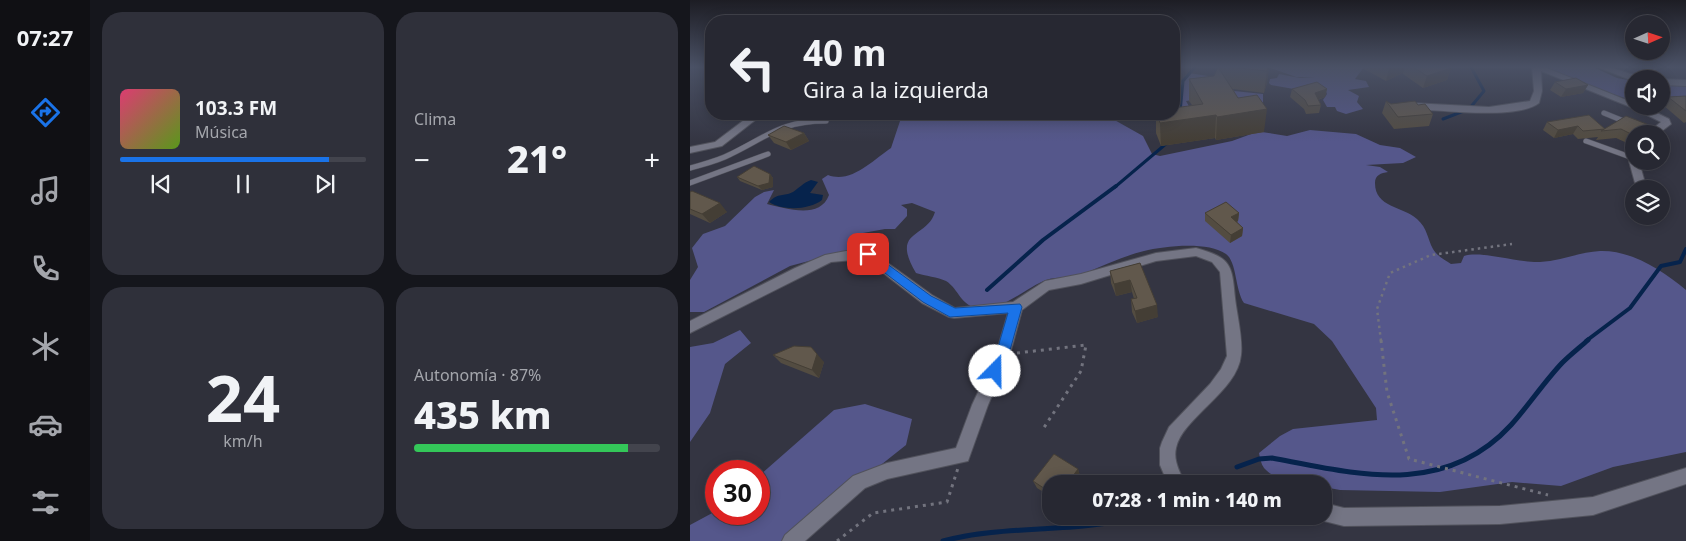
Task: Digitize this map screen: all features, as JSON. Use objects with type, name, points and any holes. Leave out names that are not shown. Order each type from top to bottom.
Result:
[{"type":"street","points":[[1406,106],[1474,110],[1520,108],[1534,103],[1538,92]]},
{"type":"street","points":[[1601,92],[1625,102]]},
{"type":"street","points":[[1654,115],[1666,121],[1664,125]]},
{"type":"street","points":[[690,150],[718,144],[750,120]]},
{"type":"street","points":[[690,326],[799,272],[830,258],[846,255],[868,254],[927,299],[954,313],[1016,307],[1045,286],[1081,279],[1156,257],[1185,252],[1207,254],[1220,262],[1226,270],[1234,356],[1231,370],[1220,385],[1182,420],[1169,440],[1167,460],[1173,475]]},
{"type":"street","points":[[791,541],[859,482],[887,471],[962,455],[980,405],[1003,354],[1016,307]]},
{"type":"street","points":[[1332,514],[1344,517],[1500,515],[1593,506],[1686,476]]},
{"type":"lane","points":[[1604,113],[1628,122]]},
{"type":"lane","points":[[690,168],[730,155],[780,126],[804,120],[826,121]]},
{"type":"lane","points":[[1586,141],[1625,156]]},
{"type":"lane","points":[[690,183],[768,154]]},
{"type":"path","points":[[1512,244],[1431,255],[1390,274],[1376,309],[1387,392],[1409,459],[1554,496]]},
{"type":"path","points":[[1003,354],[1086,345],[1081,371],[1043,429]]},
{"type":"path","points":[[837,541],[873,513],[946,502],[962,455]]},
{"type":"shaded area","points":[[1180,92],[1263,94],[1263,112],[1211,97],[1186,101],[1191,110],[1180,111]]},
{"type":"shaded area","points":[[1326,92],[1352,92],[1359,96],[1357,102],[1363,109],[1346,114],[1337,111],[1335,107],[1327,107],[1323,100]]},
{"type":"shaded area","points":[[1606,92],[1625,92],[1625,98]]},
{"type":"shaded area","points":[[1670,92],[1686,92],[1686,102],[1670,99]]},
{"type":"shaded area","points":[[902,120],[1115,120],[1143,136],[1152,154],[1160,156],[1232,141],[1254,133],[1262,132],[1287,136],[1310,130],[1356,134],[1380,145],[1400,148],[1416,157],[1403,163],[1366,165],[1380,167],[1388,172],[1377,176],[1375,183],[1376,191],[1385,202],[1417,219],[1425,230],[1435,251],[1441,258],[1451,264],[1461,263],[1464,256],[1471,255],[1540,262],[1592,252],[1612,252],[1624,254],[1646,263],[1686,290],[1686,452],[1613,467],[1561,486],[1512,482],[1440,492],[1340,490],[1332,488],[1332,475],[1273,475],[1264,468],[1259,453],[1280,436],[1293,429],[1377,420],[1376,408],[1332,341],[1314,324],[1244,303],[1232,263],[1226,254],[1208,247],[1197,246],[1174,246],[1144,251],[1121,258],[1079,276],[1046,280],[996,307],[980,309],[964,301],[946,281],[916,273],[909,259],[908,241],[931,221],[935,212],[912,203],[901,205],[907,209],[907,216],[895,229],[863,233],[850,250],[790,266],[704,312],[690,312],[690,280],[698,267],[692,248],[703,234],[725,226],[755,197],[764,192],[774,190],[767,204],[792,210],[818,208],[829,195],[822,179],[828,175],[837,177],[853,174],[891,148]]},
{"type":"shaded area","points":[[811,180],[818,182],[810,193],[823,195],[822,200],[817,203],[810,206],[788,208],[769,202],[778,196],[793,192]]},
{"type":"shaded area","points":[[740,330],[751,343],[725,364],[710,413],[690,442],[690,347],[713,343]]},
{"type":"shaded area","points":[[865,404],[912,419],[906,445],[814,518],[797,541],[690,541],[690,525],[705,517],[705,525],[770,525],[770,466],[834,410]]},
{"type":"building","points":[[1196,92],[1234,92],[1238,98],[1257,95],[1267,109],[1160,123],[1159,120],[1180,120],[1180,107],[1203,104]]},
{"type":"building","points":[[1296,92],[1317,92],[1315,93],[1321,105],[1308,106],[1305,100]]},
{"type":"building","points":[[1686,96],[1686,111],[1670,99],[1670,97]]},
{"type":"building","points":[[1386,101],[1391,104],[1415,101],[1418,105],[1425,104],[1433,114],[1398,117]]},
{"type":"building","points":[[1589,115],[1605,129],[1583,131],[1578,126],[1558,130],[1547,122]]},
{"type":"building","points":[[1626,116],[1649,125],[1625,125],[1625,131],[1621,129],[1601,131]]},
{"type":"building","points":[[784,126],[804,133],[786,142],[768,135]]},
{"type":"building","points":[[754,166],[770,174],[769,183],[758,186],[737,177]]},
{"type":"building","points":[[692,191],[720,203],[702,214],[690,209],[690,192]]},
{"type":"building","points":[[1226,202],[1239,213],[1231,217],[1243,228],[1231,235],[1205,213]]},
{"type":"building","points":[[1140,263],[1157,305],[1135,311],[1131,299],[1137,298],[1130,280],[1114,284],[1110,271]]},
{"type":"building","points":[[794,346],[811,347],[817,354],[812,370],[773,355]]},
{"type":"building","points":[[1054,454],[1078,469],[1074,475],[1042,475],[1042,487],[1033,481]]},
{"type":"waterway","points":[[1180,112],[1182,92]]},
{"type":"waterway","points":[[1443,119],[1469,109],[1483,92]]},
{"type":"waterway","points":[[1115,187],[1167,143]]},
{"type":"waterway","points":[[987,290],[1043,240],[1116,186]]},
{"type":"waterway","points":[[1586,341],[1630,308],[1661,266],[1680,262],[1686,249]]},
{"type":"waterway","points":[[1237,467],[1259,459],[1272,458],[1336,470],[1398,475],[1428,472],[1457,463],[1485,448],[1511,425],[1555,370],[1588,340]]},
{"type":"waterway","points":[[943,541],[992,532],[1091,525]]},
{"type":"route","points":[[868,254],[927,299],[954,313],[1016,307],[1003,354],[995,371]]}]
